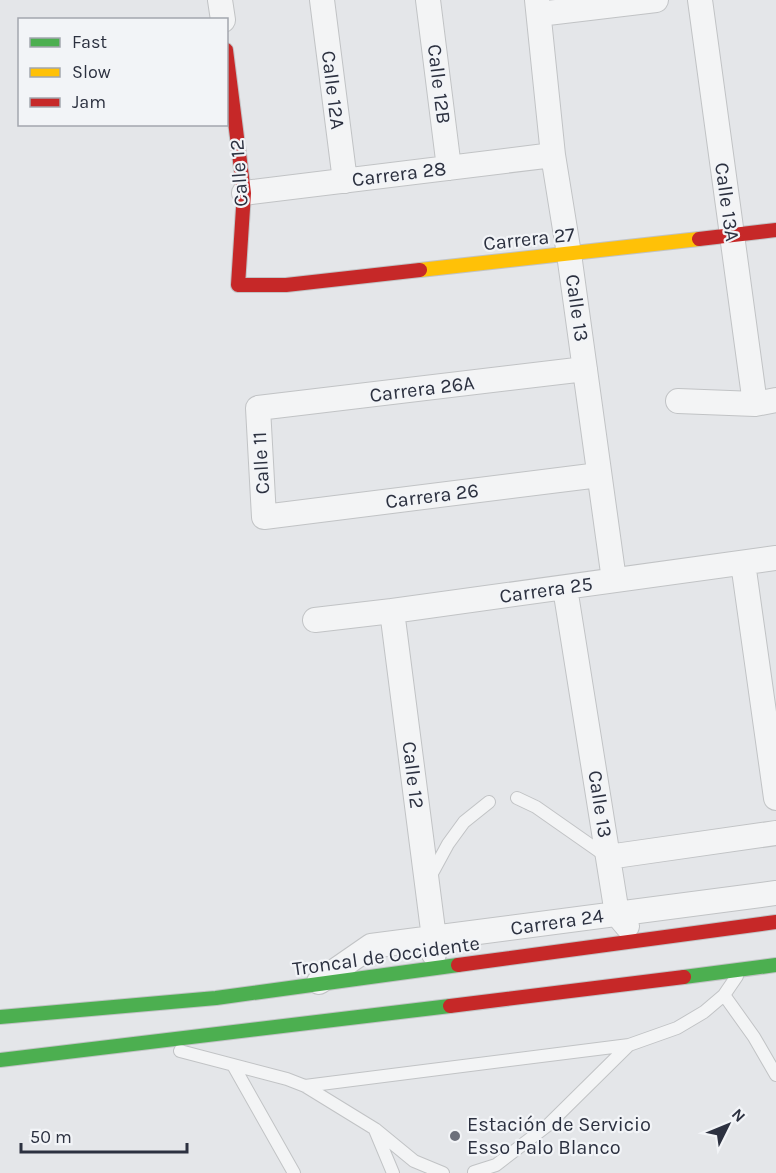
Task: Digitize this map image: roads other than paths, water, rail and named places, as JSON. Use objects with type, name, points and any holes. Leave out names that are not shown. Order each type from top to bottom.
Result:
[{"type":"main road","name":"Calle 12","points":[[228,66],[244,193],[238,285],[286,285]]},
{"type":"main road","name":"Carrera 27","points":[[286,285],[776,230]]},
{"type":"main road","name":"Troncal de Occidente","points":[[0,1017],[216,998],[776,922]]},
{"type":"main road","points":[[0,1060],[289,1027],[776,965]]},
{"type":"street","points":[[220,0],[223,18]]},
{"type":"street","name":"Calle 12A","points":[[322,0],[345,181]]},
{"type":"street","name":"Calle 12B","points":[[428,0],[449,168]]},
{"type":"street","points":[[538,7],[656,0]]},
{"type":"street","name":"Calle 13A","points":[[700,0],[732,236],[765,402]]},
{"type":"street","name":"Calle 13","points":[[538,7],[553,155],[570,254],[614,580]]},
{"type":"street","name":"Carrera 28","points":[[244,193],[553,155]]},
{"type":"street","name":"Carrera 26A","points":[[258,408],[585,369]]},
{"type":"street","points":[[678,401],[765,402]]},
{"type":"street","name":"Calle 11","points":[[258,408],[264,517]]},
{"type":"street","name":"Carrera 26","points":[[264,517],[599,475]]},
{"type":"street","name":"Carrera 25","points":[[315,620],[776,558]]},
{"type":"street","points":[[743,563],[776,798]]},
{"type":"street","name":"Calle 13","points":[[565,588],[617,914],[639,942]]},
{"type":"street","name":"Calle 12","points":[[392,611],[434,938],[434,969]]},
{"type":"street","points":[[608,857],[776,833]]},
{"type":"street","name":"Carrera 24","points":[[315,985],[371,946],[776,893]]},
{"type":"lane","points":[[517,798],[537,807],[608,857]]},
{"type":"lane","points":[[427,882],[448,844],[464,822],[489,802]]},
{"type":"lane","points":[[305,1086],[629,1045],[677,1028],[704,1012],[724,995],[742,969]]},
{"type":"lane","points":[[724,995],[754,1037],[776,1075]]},
{"type":"lane","points":[[150,1043],[287,1079],[305,1086],[375,1129],[414,1161],[443,1173]]},
{"type":"lane","points":[[474,1172],[496,1165],[548,1125],[629,1045]]},
{"type":"lane","points":[[233,1065],[294,1173]]},
{"type":"lane","points":[[375,1129],[393,1173]]},
{"type":"place","name":"Estación de Servicio Esso Palo Blanco","points":[[455,1136]]}]
